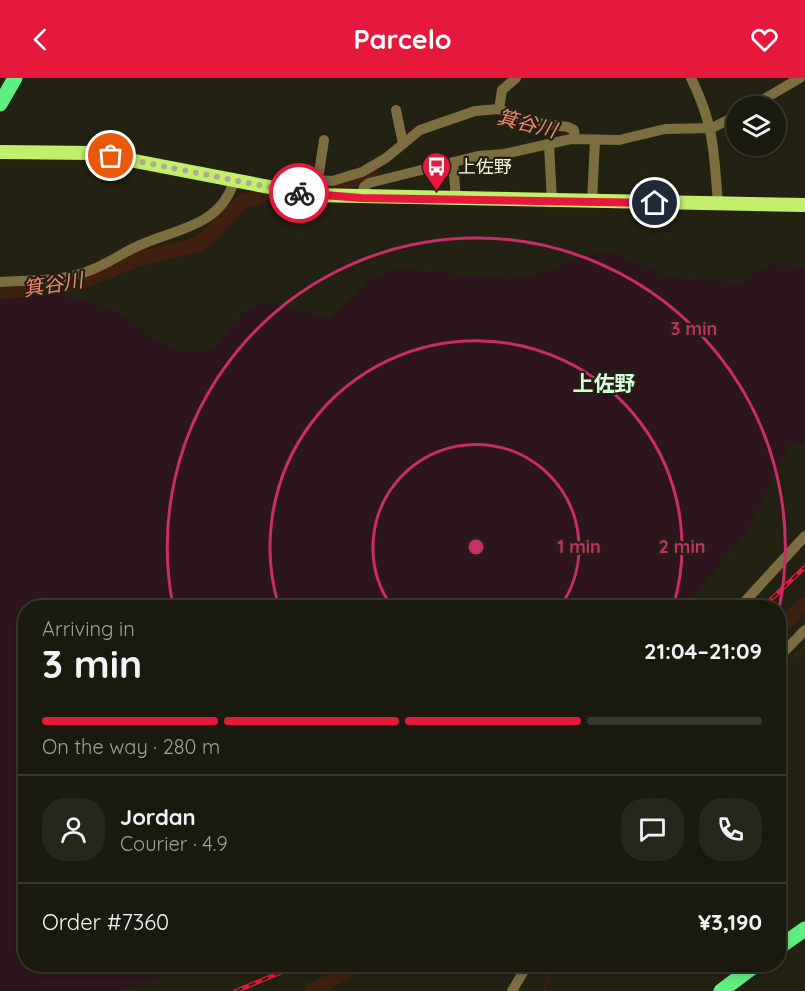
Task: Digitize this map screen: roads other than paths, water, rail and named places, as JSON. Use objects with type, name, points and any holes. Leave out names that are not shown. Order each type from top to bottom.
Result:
[{"type":"highway","points":[[0,104],[15,78]]},
{"type":"highway","points":[[786,942],[805,929]]},
{"type":"highway","points":[[721,991],[746,972]]},
{"type":"main road","points":[[0,152],[93,153],[316,196],[364,191],[456,200],[805,204]]},
{"type":"street","points":[[499,109],[502,90],[516,78]]},
{"type":"street","points":[[691,78],[705,106],[712,128],[718,204]]},
{"type":"street","points":[[769,96],[800,78]]},
{"type":"street","points":[[317,180],[332,181],[362,172],[426,126],[476,111],[499,109],[530,123],[568,127],[574,130],[575,140]]},
{"type":"street","points":[[396,110],[403,144]]},
{"type":"street","points":[[362,172],[364,191],[453,162],[575,140],[619,140],[664,129],[712,128],[726,121]]},
{"type":"street","points":[[316,196],[324,140]]},
{"type":"street","points":[[592,202],[595,140]]},
{"type":"street","points":[[549,144],[552,202]]},
{"type":"street","points":[[453,162],[456,200]]},
{"type":"street","points":[[0,282],[66,277],[92,270],[144,243],[178,233],[212,217],[230,194],[234,181]]},
{"type":"street","points":[[746,600],[805,536]]},
{"type":"street","points":[[786,650],[805,630]]},
{"type":"street","points":[[512,991],[523,972]]},
{"type":"waterway","name":"箕谷川","points":[[297,185],[339,186],[371,172]]},
{"type":"waterway","name":"箕谷川","points":[[0,292],[81,282],[138,259],[196,245],[208,237],[243,201],[263,195]]},
{"type":"waterway","points":[[786,622],[805,604]]},
{"type":"waterway","points":[[786,664],[805,646]]},
{"type":"waterway","points":[[312,991],[345,972]]},
{"type":"waterway","points":[[544,991],[551,972]]},
{"type":"railway","points":[[770,600],[805,567]]},
{"type":"railway","points":[[236,991],[282,972]]},
{"type":"place","name":"上佐野","points":[[437,192]]},
{"type":"district","name":"上佐野","points":[[604,383]]}]
